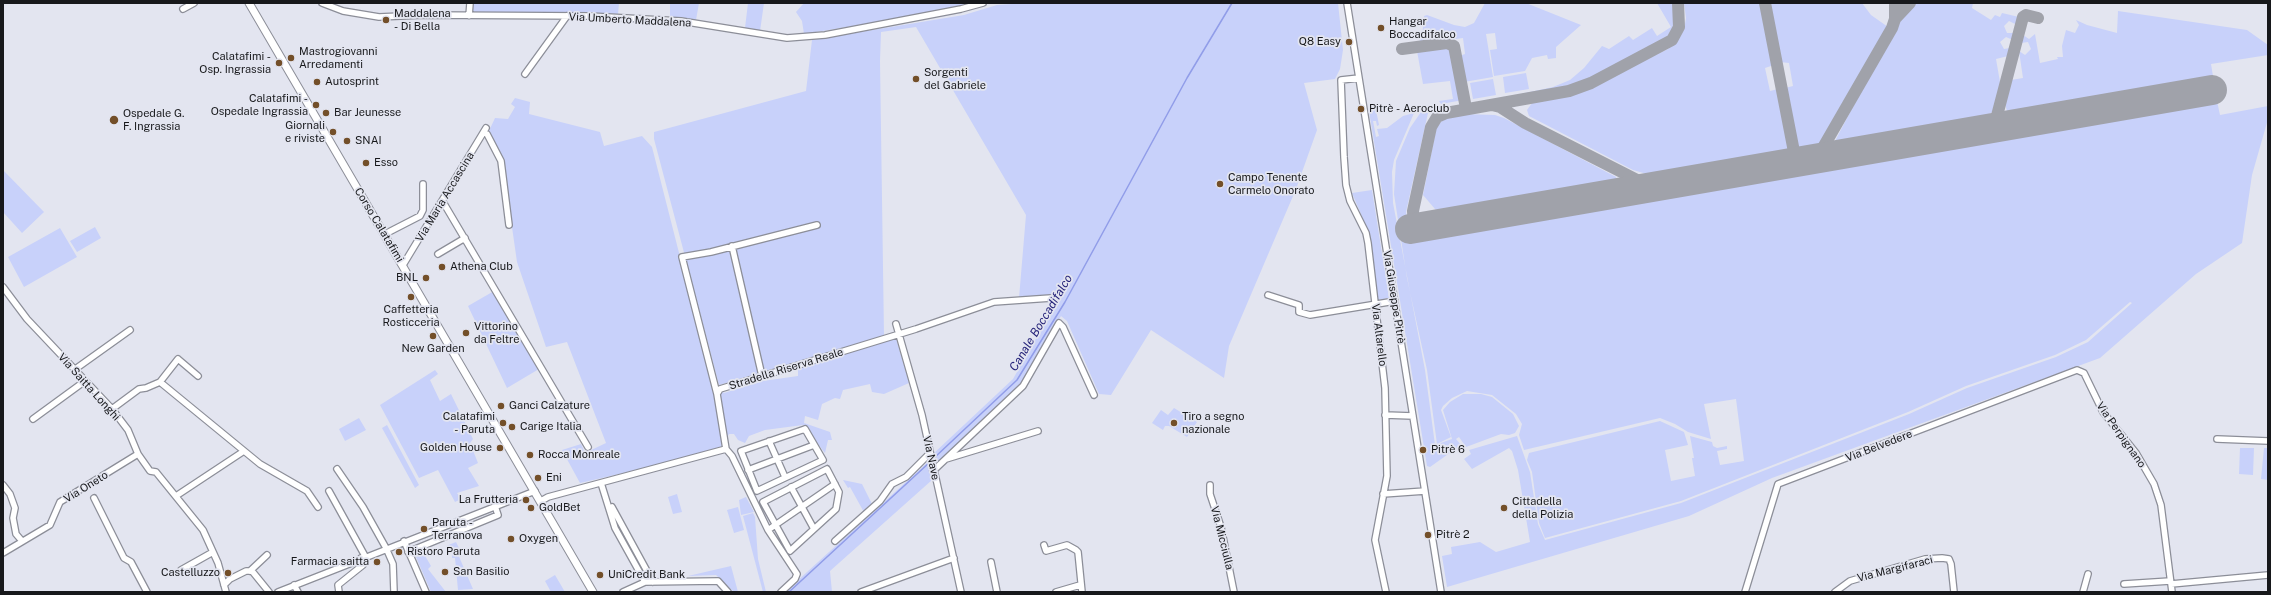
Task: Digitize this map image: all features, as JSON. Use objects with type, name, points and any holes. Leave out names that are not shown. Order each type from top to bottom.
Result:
[{"type":"main road","name":"Corso Calatafimi","points":[[249,3],[593,592]]},
{"type":"street","points":[[183,9],[194,3]]},
{"type":"street","name":"Via Umberto Maddalena","points":[[322,3],[343,11],[379,17],[567,16],[681,21],[744,32],[799,38],[918,18],[983,3]]},
{"type":"street","points":[[469,16],[470,3]]},
{"type":"street","name":"Via Giuseppe Pitrè","points":[[1347,3],[1441,592]]},
{"type":"street","points":[[525,74],[567,16]]},
{"type":"street","name":"Via Altarello","points":[[1359,78],[1341,80],[1346,185],[1350,201],[1366,233],[1385,388],[1387,476],[1375,540],[1386,592]]},
{"type":"street","name":"Via Maria Accascina","points":[[403,265],[485,130],[501,161],[509,224]]},
{"type":"street","points":[[385,234],[420,216],[424,210],[423,184]]},
{"type":"street","points":[[442,202],[465,238],[588,446]]},
{"type":"street","points":[[717,394],[682,257],[817,225]]},
{"type":"street","points":[[438,254],[465,238]]},
{"type":"street","points":[[732,246],[762,376]]},
{"type":"street","name":"Via Saitta Longhi","points":[[3,287],[27,319],[112,409],[128,430],[138,454],[150,471],[156,472],[203,530],[213,552],[226,592]]},
{"type":"street","points":[[1268,295],[1299,304],[1299,312],[1310,315],[1395,301]]},
{"type":"street","name":"Stradella Riserva Reale","points":[[726,449],[717,394],[720,389],[898,334],[960,312],[994,302],[1007,299],[1051,298]]},
{"type":"street","name":"Via Nave","points":[[896,324],[922,415],[961,592]]},
{"type":"street","points":[[933,468],[946,459],[1023,386],[1060,324],[1063,327],[1094,396]]},
{"type":"street","points":[[74,370],[130,330]]},
{"type":"street","points":[[112,409],[139,389],[146,388],[160,382],[178,359],[198,376]]},
{"type":"street","name":"Via Belvedere","points":[[1745,592],[1778,484],[2077,370],[2084,373]]},
{"type":"street","name":"Via Perpignano","points":[[2084,373],[2103,412],[2136,453],[2154,484],[2161,505],[2172,592]]},
{"type":"street","points":[[33,419],[85,381]]},
{"type":"street","points":[[160,382],[260,464],[307,491],[318,507]]},
{"type":"street","points":[[1385,415],[1413,416]]},
{"type":"street","points":[[805,429],[823,460],[757,491],[741,451],[769,441],[805,429]]},
{"type":"street","points":[[946,459],[1038,431]]},
{"type":"street","points":[[2217,439],[2268,441]]},
{"type":"street","points":[[769,441],[785,477]]},
{"type":"street","points":[[739,471],[777,459],[814,444]]},
{"type":"street","points":[[541,501],[548,497],[726,449],[732,456],[768,530],[797,574],[795,579],[781,592]]},
{"type":"street","points":[[176,496],[244,451]]},
{"type":"street","name":"Via Oneto","points":[[3,553],[50,525],[60,502],[138,454]]},
{"type":"street","points":[[835,541],[883,498],[892,484],[906,476],[930,454]]},
{"type":"street","points":[[827,468],[834,484],[839,492],[836,509],[790,551],[763,502],[827,468]]},
{"type":"street","points":[[337,469],[363,507],[386,548],[393,564],[394,592]]},
{"type":"street","points":[[601,483],[615,528],[645,582]]},
{"type":"street","points":[[768,530],[834,484]]},
{"type":"street","points":[[3,485],[10,494],[15,508],[13,518],[16,534],[22,541]]},
{"type":"street","name":"Via Micciulla","points":[[1210,485],[1210,494],[1221,527],[1234,592]]},
{"type":"street","points":[[791,487],[814,529]]},
{"type":"street","points":[[329,491],[363,557],[363,565],[338,585],[339,592]]},
{"type":"street","points":[[278,592],[363,557],[535,491]]},
{"type":"street","points":[[1383,494],[1425,491]]},
{"type":"street","points":[[606,497],[653,582]]},
{"type":"street","points":[[94,498],[124,558],[131,562],[147,592]]},
{"type":"street","points":[[408,552],[498,515],[495,506]]},
{"type":"street","points":[[453,522],[457,532]]},
{"type":"street","points":[[404,541],[426,592]]},
{"type":"street","points":[[1044,546],[1046,552],[1067,545],[1078,552],[1080,586],[1082,592]]},
{"type":"street","points":[[181,570],[213,552]]},
{"type":"street","points":[[224,584],[230,579],[246,571],[250,571],[267,554]]},
{"type":"street","points":[[861,592],[954,558]]},
{"type":"street","name":"Via Margifaraci","points":[[1836,592],[1850,580],[1925,559],[1942,558],[1949,559],[1951,564],[1954,592]]},
{"type":"street","points":[[991,562],[997,592]]},
{"type":"street","points":[[250,571],[270,592]]},
{"type":"street","points":[[2083,592],[2088,574]]},
{"type":"street","points":[[2124,584],[2171,583],[2268,575]]},
{"type":"street","points":[[623,592],[645,582],[718,581],[728,592]]},
{"type":"street","points":[[294,585],[298,592]]},
{"type":"street","points":[[1056,592],[1080,586]]},
{"type":"shaded area","points":[[473,3],[619,3],[618,14],[473,12]]},
{"type":"shaded area","points":[[670,3],[699,3],[696,20],[670,17]]},
{"type":"shaded area","points":[[748,3],[764,3],[760,31],[745,28]]},
{"type":"shaded area","points":[[804,3],[972,3],[902,18],[804,34],[802,21],[796,12]]},
{"type":"shaded area","points":[[1026,3],[1338,3],[1343,50],[1340,69],[1335,79],[1304,83],[1317,130],[1296,189],[1229,346],[1224,378],[1151,330],[1111,395],[1099,394],[1067,321],[1061,316],[1022,382],[935,466],[933,454],[1013,379],[1058,300],[1057,294],[1033,298],[1019,298],[1026,215],[916,27],[881,32],[880,61],[884,336],[719,385],[654,139],[654,132],[806,91],[812,40],[964,15],[997,5]]},
{"type":"shaded area","points":[[1485,3],[1526,3],[1581,25],[1556,47],[1556,58],[1548,59],[1547,55],[1532,58],[1525,71],[1494,76],[1490,50],[1497,49],[1495,33],[1486,34],[1493,77],[1464,82],[1459,56],[1465,54],[1463,38],[1417,44],[1422,38],[1424,16],[1427,15],[1454,25],[1465,27],[1474,23]]},
{"type":"shaded area","points":[[1657,3],[1675,3],[1677,25],[1673,34],[1667,39],[1581,85],[1550,92],[1516,97],[1516,95],[1553,87],[1570,80],[1584,68],[1602,46],[1609,49],[1629,36],[1633,40],[1652,28],[1657,36],[1671,27]]},
{"type":"shaded area","points":[[1684,3],[1761,3],[1773,63],[1771,66],[1765,68],[1770,91],[1778,89],[1790,147],[1788,150],[1647,174],[1633,170],[1529,116],[1527,110],[1532,103],[1580,92],[1668,49],[1684,30],[1686,18]]},
{"type":"shaded area","points":[[1768,3],[1862,3],[1871,15],[1888,27],[1825,141],[1820,145],[1800,148],[1796,144],[1785,88],[1793,86],[1789,63],[1780,62]]},
{"type":"shaded area","points":[[1915,3],[1973,3],[1972,8],[1991,20],[1995,15],[2000,17],[2002,13],[2019,17],[2017,25],[2009,21],[2004,26],[2007,33],[2015,33],[2013,40],[2006,37],[2000,42],[2004,49],[2010,48],[2008,56],[1996,59],[2000,82],[2002,82],[1994,111],[1986,116],[1835,141],[1900,17]]},
{"type":"shaded area","points":[[2118,11],[2247,30],[2268,45],[2268,55],[2211,64],[2213,76],[2007,111],[2005,104],[2011,80],[2023,78],[2019,51],[2025,55],[2031,49],[2028,42],[2021,43],[2023,35],[2029,39],[2035,34],[2040,63],[2058,59],[2057,57],[2063,57],[2062,46],[2066,30],[2075,33],[2079,25],[2076,20],[2087,25],[2117,33]]},
{"type":"shaded area","points":[[1445,44],[1451,46],[1454,52],[1463,100],[1441,104],[1439,101],[1453,99],[1450,81],[1423,84],[1417,51],[1421,47]]},
{"type":"shaded area","points":[[1526,73],[1529,89],[1505,93],[1503,77]]},
{"type":"shaded area","points":[[1493,79],[1496,95],[1473,99],[1470,83]]},
{"type":"shaded area","points":[[515,98],[530,102],[529,114],[600,132],[604,146],[642,136],[652,147],[702,343],[715,400],[722,444],[721,448],[667,463],[580,483],[562,450],[581,444],[585,453],[606,443],[567,342],[546,347],[517,262],[504,171],[488,133],[495,118],[508,119],[515,107],[511,104]]},
{"type":"shaded area","points":[[2217,101],[2220,115],[2268,106],[2268,119],[2252,175],[2242,243],[2196,274],[2100,358],[1772,478],[1689,516],[1447,587],[1442,556],[1452,554],[1451,547],[1480,542],[1496,552],[1530,542],[1518,470],[1512,451],[1509,448],[1472,469],[1464,459],[1471,454],[1469,450],[1517,436],[1530,472],[1538,524],[1545,540],[1681,503],[1909,414],[1967,388],[2056,357],[2088,342],[2132,303],[2130,302],[2086,340],[2055,355],[1966,386],[1908,412],[1681,501],[1545,538],[1539,523],[1532,472],[1527,460],[1529,453],[1660,421],[1684,432],[1688,445],[1665,450],[1671,481],[1695,476],[1692,458],[1694,458],[1690,436],[1712,442],[1713,446],[1717,448],[1727,446],[1727,449],[1717,451],[1720,465],[1744,461],[1736,399],[1704,404],[1711,439],[1688,432],[1675,424],[1660,418],[1524,450],[1519,435],[1522,424],[1516,414],[1492,395],[1467,391],[1452,398],[1443,406],[1441,410],[1451,437],[1437,444],[1427,370],[1407,278],[1394,194],[1396,161],[1410,128],[1421,112],[1428,113],[1406,212],[1411,242]]},
{"type":"shaded area","points":[[1376,110],[1379,125],[1377,126],[1376,121],[1373,121],[1376,137],[1379,136],[1377,129],[1387,128],[1403,116],[1414,113],[1394,160],[1392,172],[1393,203],[1425,370],[1435,445],[1452,439],[1443,410],[1450,402],[1463,394],[1481,394],[1492,397],[1513,414],[1519,426],[1515,433],[1509,435],[1501,434],[1466,447],[1459,437],[1456,439],[1461,445],[1430,467],[1427,466],[1369,111]]},
{"type":"shaded area","points":[[1463,114],[1495,115],[1504,118],[1616,177],[1616,181],[1440,212],[1435,209],[1423,195],[1437,125],[1447,117]]},
{"type":"shaded area","points":[[3,170],[44,212],[22,233],[3,212]]},
{"type":"shaded area","points":[[1372,190],[1389,298],[1377,300],[1369,233],[1352,193]]},
{"type":"shaded area","points":[[95,227],[101,238],[77,252],[70,241]]},
{"type":"shaded area","points":[[60,228],[77,257],[24,287],[8,257]]},
{"type":"shaded area","points":[[494,291],[539,369],[507,388],[468,306]]},
{"type":"shaded area","points":[[896,338],[909,383],[884,394],[872,392],[870,384],[843,390],[840,399],[835,398],[822,404],[818,420],[805,416],[804,423],[830,432],[832,440],[828,440],[825,453],[803,425],[765,430],[749,436],[745,443],[738,440],[734,434],[729,434],[727,438],[720,396],[722,391],[724,393],[763,381],[798,376],[798,368]]},
{"type":"shaded area","points":[[435,370],[438,374],[430,380],[440,401],[451,394],[473,439],[470,443],[478,463],[468,468],[479,486],[457,493],[461,499],[455,502],[438,470],[419,478],[380,405]]},
{"type":"shaded area","name":"Tiro a segno nazionale","points":[[1174,408],[1197,422],[1187,437],[1169,426],[1165,426],[1163,430],[1152,423],[1161,410],[1168,415]]},
{"type":"shaded area","points":[[359,418],[366,430],[345,441],[339,429]]},
{"type":"shaded area","points":[[387,425],[419,485],[415,488],[382,428]]},
{"type":"shaded area","points":[[2240,448],[2254,448],[2253,475],[2239,474]]},
{"type":"shaded area","points":[[2264,448],[2268,448],[2268,480],[2261,479]]},
{"type":"shaded area","points":[[928,462],[932,480],[830,571],[832,592],[785,592]]},
{"type":"shaded area","points":[[843,480],[862,484],[873,506],[865,514],[850,487],[848,488]]},
{"type":"shaded area","points":[[677,494],[682,512],[673,514],[668,497]]},
{"type":"shaded area","points":[[746,497],[754,512],[741,515],[739,500]]},
{"type":"shaded area","points":[[738,507],[744,530],[734,533],[727,510]]},
{"type":"shaded area","points":[[753,513],[755,517],[758,559],[766,592],[763,592],[743,516]]},
{"type":"shaded area","points":[[456,542],[460,550],[457,552],[473,589],[458,590],[455,558],[452,558],[452,553],[446,546]]},
{"type":"shaded area","points":[[424,554],[431,566],[428,569],[446,592],[431,592],[416,557]]},
{"type":"shaded area","points":[[731,566],[738,592],[734,592],[716,575],[688,576]]},
{"type":"shaded area","points":[[555,575],[565,592],[551,592],[545,581]]},
{"type":"waterway","name":"Canale Boccadifalco","points":[[934,458],[1017,380],[1065,302],[1187,78],[1232,3]]},
{"type":"waterway","name":"Canale Boccadifalco","points":[[789,592],[930,462]]},
{"type":"taxiway","points":[[1414,228],[1413,211],[1431,127],[1437,117],[1446,113],[1569,91],[1591,83],[1672,40],[1679,27],[1678,3]]},
{"type":"taxiway","points":[[1765,3],[1796,162]]},
{"type":"taxiway","points":[[1895,19],[1910,3]]},
{"type":"taxiway","points":[[1817,158],[1892,28],[1895,19],[1895,5]]},
{"type":"taxiway","points":[[1994,127],[2023,17],[2026,15],[2038,18]]},
{"type":"taxiway","points":[[1402,49],[1447,43],[1454,46],[1465,103]]},
{"type":"taxiway","points":[[1492,105],[1500,107],[1525,123],[1651,187]]},
{"type":"runway","points":[[1410,229],[2212,90]]},
{"type":"place","name":"Maddalena - Di Bella","points":[[386,20]]},
{"type":"place","name":"Hangar Boccadifalco","points":[[1381,28]]},
{"type":"place","name":"Q8 Easy","points":[[1349,42]]},
{"type":"place","name":"Mastrogiovanni Arredamenti","points":[[291,58]]},
{"type":"place","name":"Calatafimi - Osp. Ingrassia","points":[[279,63]]},
{"type":"place","name":"Sorgenti del Gabriele","points":[[916,79]]},
{"type":"place","name":"Autosprint","points":[[317,82]]},
{"type":"place","name":"Calatafimi - Ospedale Ingrassia","points":[[316,105]]},
{"type":"place","name":"Pitrè - Aeroclub","points":[[1361,109]]},
{"type":"place","name":"Bar Jeunesse","points":[[326,113]]},
{"type":"place","name":"Ospedale G. F. Ingrassia","points":[[114,120]]},
{"type":"place","name":"Giornali e riviste","points":[[333,132]]},
{"type":"place","name":"SNAI","points":[[347,141]]},
{"type":"place","name":"Esso","points":[[366,163]]},
{"type":"place","name":"Campo Tenente Carmelo Onorato","points":[[1220,184]]},
{"type":"place","name":"Athena Club","points":[[442,267]]},
{"type":"place","name":"BNL","points":[[426,278]]},
{"type":"place","name":"Caffetteria Rosticceria","points":[[411,297]]},
{"type":"place","name":"Vittorino da Feltre","points":[[466,333]]},
{"type":"place","name":"New Garden","points":[[433,336]]},
{"type":"place","name":"Ganci Calzature","points":[[501,406]]},
{"type":"place","name":"Calatafimi - Paruta","points":[[503,423]]},
{"type":"place","name":"Tiro a segno nazionale","points":[[1174,423]]},
{"type":"place","name":"Carige Italia","points":[[512,427]]},
{"type":"place","name":"Golden House","points":[[500,448]]},
{"type":"place","name":"Pitrè 6","points":[[1423,450]]},
{"type":"place","name":"Rocca Monreale","points":[[530,455]]},
{"type":"place","name":"Eni","points":[[538,478]]},
{"type":"place","name":"La Frutteria","points":[[526,500]]},
{"type":"place","name":"GoldBet","points":[[531,508]]},
{"type":"place","name":"Cittadella della Polizia","points":[[1504,508]]},
{"type":"place","name":"Paruta - Terranova","points":[[424,529]]},
{"type":"place","name":"Pitrè 2","points":[[1428,535]]},
{"type":"place","name":"Oxygen","points":[[511,539]]},
{"type":"place","name":"Ristoro Paruta","points":[[399,552]]},
{"type":"place","name":"Farmacia saitta","points":[[377,562]]},
{"type":"place","name":"San Basilio","points":[[445,572]]},
{"type":"place","name":"Castelluzzo","points":[[228,573]]},
{"type":"place","name":"UniCredit Bank","points":[[600,575]]}]
